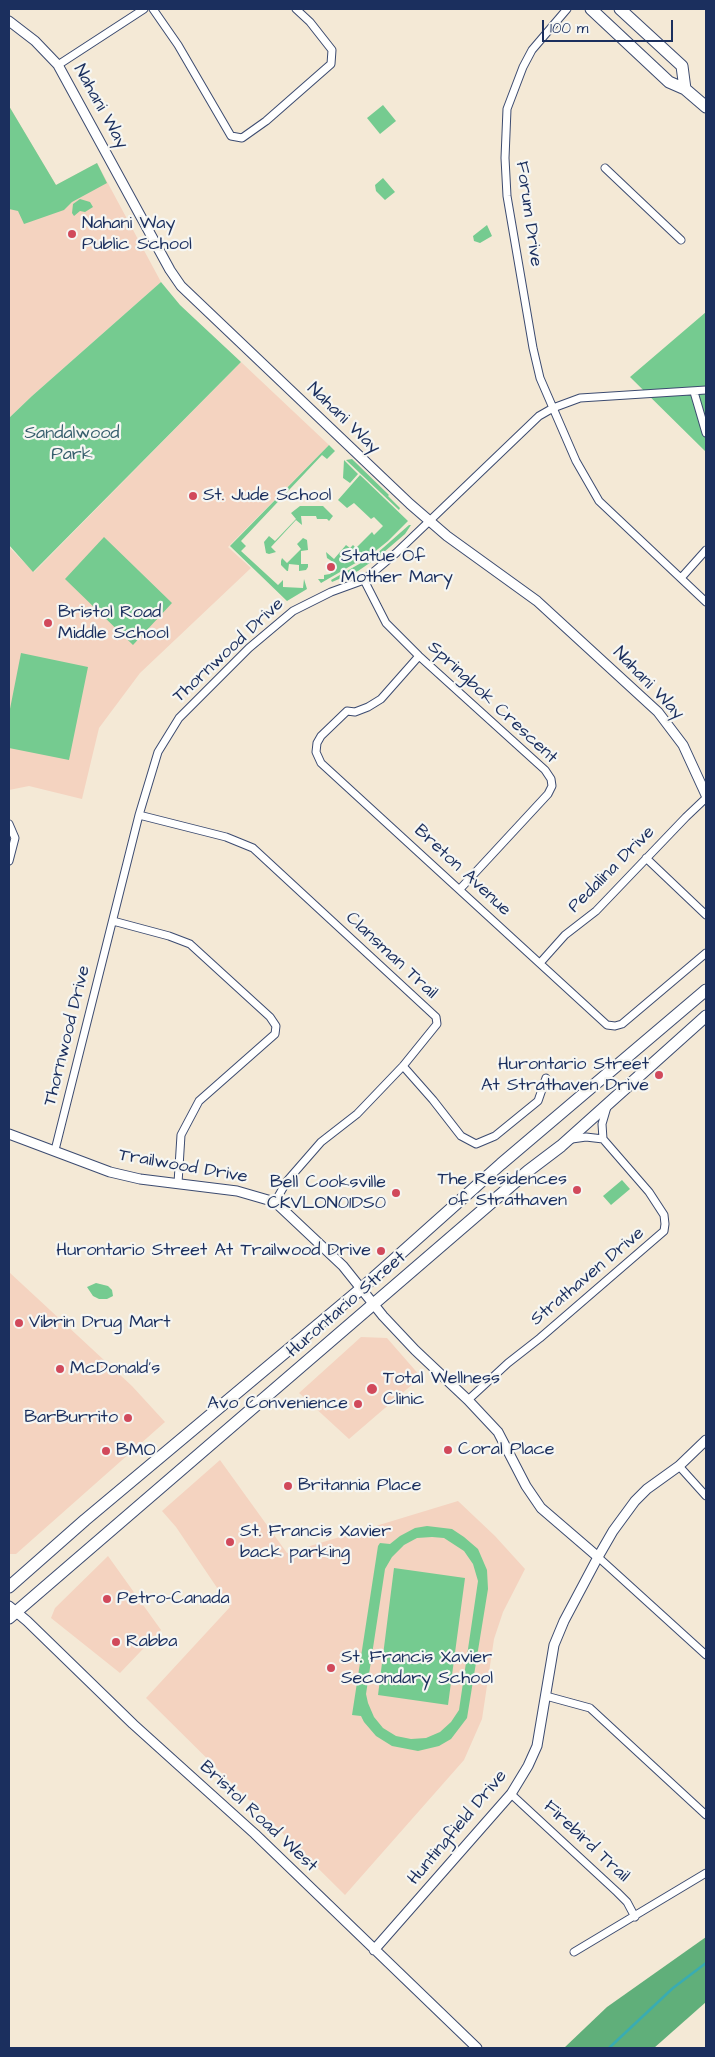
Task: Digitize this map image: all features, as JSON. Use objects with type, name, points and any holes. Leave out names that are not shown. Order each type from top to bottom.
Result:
[{"type":"main road","points":[[591,9],[669,82],[685,89],[706,107]]},
{"type":"main road","points":[[620,9],[682,66],[685,89]]},
{"type":"main road","name":"Hurontario Street","points":[[9,1587],[85,1520],[362,1288],[508,1158],[706,990]]},
{"type":"main road","name":"Hurontario Street","points":[[11,1612],[528,1171],[561,1146],[706,1016]]},
{"type":"street","points":[[58,65],[144,9]]},
{"type":"street","points":[[153,9],[178,45],[232,136],[242,138],[266,121],[331,64],[332,50],[310,22],[296,9]]},
{"type":"street","name":"Forum Drive","points":[[567,9],[537,43],[522,67],[506,109],[505,158],[507,196],[533,348],[540,378],[576,461],[598,501],[706,602]]},
{"type":"street","name":"Nahani Way","points":[[9,21],[35,41],[58,65],[170,270],[181,286],[429,521],[537,601],[658,712],[684,745],[706,797]]},
{"type":"street","points":[[605,168],[681,240]]},
{"type":"street","name":"Thornwood Drive","points":[[54,1150],[158,752],[179,718],[249,648],[293,610],[331,592],[364,580],[396,553],[539,416],[553,408],[580,398],[706,390]]},
{"type":"street","points":[[694,392],[706,433]]},
{"type":"street","points":[[681,578],[706,550]]},
{"type":"street","name":"Springbok Crescent","points":[[364,580],[386,622],[419,656],[545,770],[551,779],[552,786],[548,794],[460,889]]},
{"type":"street","name":"Breton Avenue","points":[[419,656],[381,699],[356,712],[347,711],[342,714],[321,736],[317,743],[316,752],[321,763],[605,1024],[615,1026],[622,1024],[706,953]]},
{"type":"street","name":"Pedalina Drive","points":[[540,963],[565,935],[596,911],[706,797]]},
{"type":"street","name":"Clansman Trail","points":[[140,815],[226,837],[254,848],[436,1017],[437,1024],[403,1066],[357,1114],[321,1142],[287,1181],[276,1202]]},
{"type":"street","points":[[9,824],[15,838],[9,861]]},
{"type":"street","points":[[646,858],[706,915]]},
{"type":"street","points":[[113,921],[169,936],[190,944],[270,1017],[276,1026],[275,1034],[199,1101],[181,1134],[178,1183]]},
{"type":"street","points":[[403,1066],[461,1136],[476,1144],[495,1136],[538,1101],[546,1078]]},
{"type":"street","points":[[561,1146],[575,1138],[603,1139],[603,1115],[609,1103]]},
{"type":"street","name":"Trailwood Drive","points":[[9,1134],[110,1172],[140,1179],[237,1191],[276,1202],[343,1266],[374,1304],[425,1360],[468,1400],[498,1432],[526,1486],[541,1508],[598,1557]]},
{"type":"street","name":"Strathaven Drive","points":[[468,1400],[508,1362],[540,1338],[664,1231],[664,1215],[649,1192],[603,1139]]},
{"type":"street","name":"Huntingfield Drive","points":[[374,1950],[512,1794],[537,1746],[554,1645],[564,1621],[598,1557],[626,1511],[647,1489],[679,1466],[706,1440]]},
{"type":"street","points":[[679,1466],[706,1496]]},
{"type":"street","points":[[598,1557],[706,1655]]},
{"type":"street","name":"Bristol Road West","points":[[11,1612],[255,1834],[477,2048]]},
{"type":"street","points":[[546,1696],[590,1708],[706,1814]]},
{"type":"street","name":"Firebird Trail","points":[[512,1794],[627,1902],[635,1917]]},
{"type":"street","points":[[574,1952],[706,1873]]},
{"type":"shaded area","name":"Nahani Way Public School","points":[[9,106],[56,185],[97,163],[161,282],[9,418]]},
{"type":"shaded area","name":"St. Jude School","points":[[241,362],[329,445],[228,547],[251,568],[140,673],[99,728],[82,799],[29,786],[9,790],[9,547],[34,572]]},
{"type":"shaded area","points":[[9,1272],[132,1386],[165,1422],[16,1554],[9,1554]]},
{"type":"shaded area","points":[[361,1337],[387,1338],[421,1377],[349,1439],[299,1393]]},
{"type":"shaded area","name":"St. Francis Xavier Secondary School","points":[[220,1460],[287,1553],[458,1501],[495,1536],[525,1569],[503,1612],[494,1639],[482,1719],[464,1760],[345,1895],[146,1698],[230,1607],[176,1527],[162,1511]]},
{"type":"shaded area","points":[[108,1556],[161,1630],[120,1673],[51,1618],[55,1608]]},
{"type":"green space","points":[[383,105],[396,121],[380,134],[367,118]]},
{"type":"green space","points":[[9,106],[56,185],[97,163],[107,183],[72,202],[64,210],[24,224],[18,211],[9,209]]},
{"type":"green space","points":[[383,178],[395,192],[385,200],[376,191],[375,185]]},
{"type":"green space","points":[[80,199],[90,202],[93,207],[85,212],[80,211],[74,216],[72,213],[73,204]]},
{"type":"green space","points":[[487,225],[492,236],[480,243],[474,241],[473,236]]},
{"type":"green space","name":"Sandalwood Park","points":[[161,282],[180,305],[241,362],[33,572],[9,545],[9,418]]},
{"type":"green space","points":[[706,312],[706,452],[630,377]]},
{"type":"green space","points":[[329,445],[335,451],[327,459],[322,455],[241,541],[246,546],[241,551],[278,585],[283,580],[283,587],[303,588],[304,579],[307,589],[287,601],[230,546]]},
{"type":"green space","points":[[352,459],[389,495],[400,508],[399,510],[346,460]]},
{"type":"green space","points":[[344,460],[358,474],[350,483],[343,478]]},
{"type":"green space","points":[[360,475],[408,521],[373,553],[321,583],[318,579],[324,579],[324,575],[330,574],[337,568],[327,558],[326,552],[334,559],[346,545],[350,548],[353,545],[356,548],[372,532],[374,535],[383,526],[374,517],[371,519],[354,503],[347,508],[338,500]]},
{"type":"green space","points":[[300,506],[323,506],[333,516],[329,521],[327,519],[317,519],[316,516],[301,516],[302,525],[296,520],[271,547],[276,552],[266,553],[264,542],[269,536],[275,541],[296,519],[291,513]]},
{"type":"green space","points":[[411,525],[405,534],[377,558],[358,571],[332,582],[331,580],[375,555]]},
{"type":"green space","points":[[104,537],[172,603],[133,645],[65,579]]},
{"type":"green space","points":[[303,538],[307,540],[308,550],[301,551],[301,564],[308,564],[308,567],[306,570],[299,571],[299,565],[289,564],[287,571],[281,565],[282,558],[287,563],[301,549],[297,544]]},
{"type":"green space","points":[[21,653],[88,667],[69,760],[9,748],[9,714]]},
{"type":"green space","points":[[622,1180],[630,1189],[611,1205],[603,1196]]},
{"type":"green space","points":[[96,1283],[108,1286],[112,1290],[113,1296],[107,1299],[99,1299],[93,1296],[87,1287]]},
{"type":"green space","points":[[427,1526],[452,1529],[464,1537],[478,1549],[487,1570],[488,1589],[467,1718],[451,1739],[439,1746],[418,1751],[392,1746],[376,1736],[361,1716],[352,1715],[378,1546],[380,1543],[390,1544],[415,1528]],"holes":[[[417,1538],[444,1538],[464,1551],[473,1564],[478,1581],[459,1710],[451,1722],[440,1732],[426,1738],[411,1739],[396,1736],[383,1728],[374,1717],[366,1694],[385,1569],[392,1557],[404,1545]]]},
{"type":"green space","points":[[394,1568],[465,1578],[448,1705],[378,1695]]},
{"type":"green space","points":[[706,1937],[706,2002],[654,2048],[564,2048],[607,2007]]},
{"type":"waterway","points":[[609,2048],[673,1988],[706,1963]]},
{"type":"place","name":"Nahani Way Public School","points":[[72,234]]},
{"type":"place","name":"St. Jude School","points":[[193,496]]},
{"type":"place","name":"Statue Of Mother Mary","points":[[331,567]]},
{"type":"place","name":"Bristol Road Middle School","points":[[48,623]]},
{"type":"place","name":"Hurontario Street At Strathaven Drive","points":[[659,1075]]},
{"type":"place","name":"The Residences of Strathaven","points":[[577,1190]]},
{"type":"place","name":"Bell Cooksville CKVLON01DS0","points":[[396,1193]]},
{"type":"place","name":"Hurontario Street At Trailwood Drive","points":[[381,1251]]},
{"type":"place","name":"Vibrin Drug Mart","points":[[19,1323]]},
{"type":"place","name":"McDonald's","points":[[60,1369]]},
{"type":"place","name":"Total Wellness Clinic","points":[[372,1389]]},
{"type":"place","name":"Avo Convenience","points":[[358,1404]]},
{"type":"place","name":"BarBurrito","points":[[128,1418]]},
{"type":"place","name":"Coral Place","points":[[448,1450]]},
{"type":"place","name":"BMO","points":[[106,1451]]},
{"type":"place","name":"Britannia Place","points":[[288,1486]]},
{"type":"place","name":"St. Francis Xavier back parking","points":[[230,1542]]},
{"type":"place","name":"Petro-Canada","points":[[107,1599]]},
{"type":"place","name":"Rabba","points":[[116,1642]]},
{"type":"place","name":"St. Francis Xavier Secondary School","points":[[331,1668]]}]
